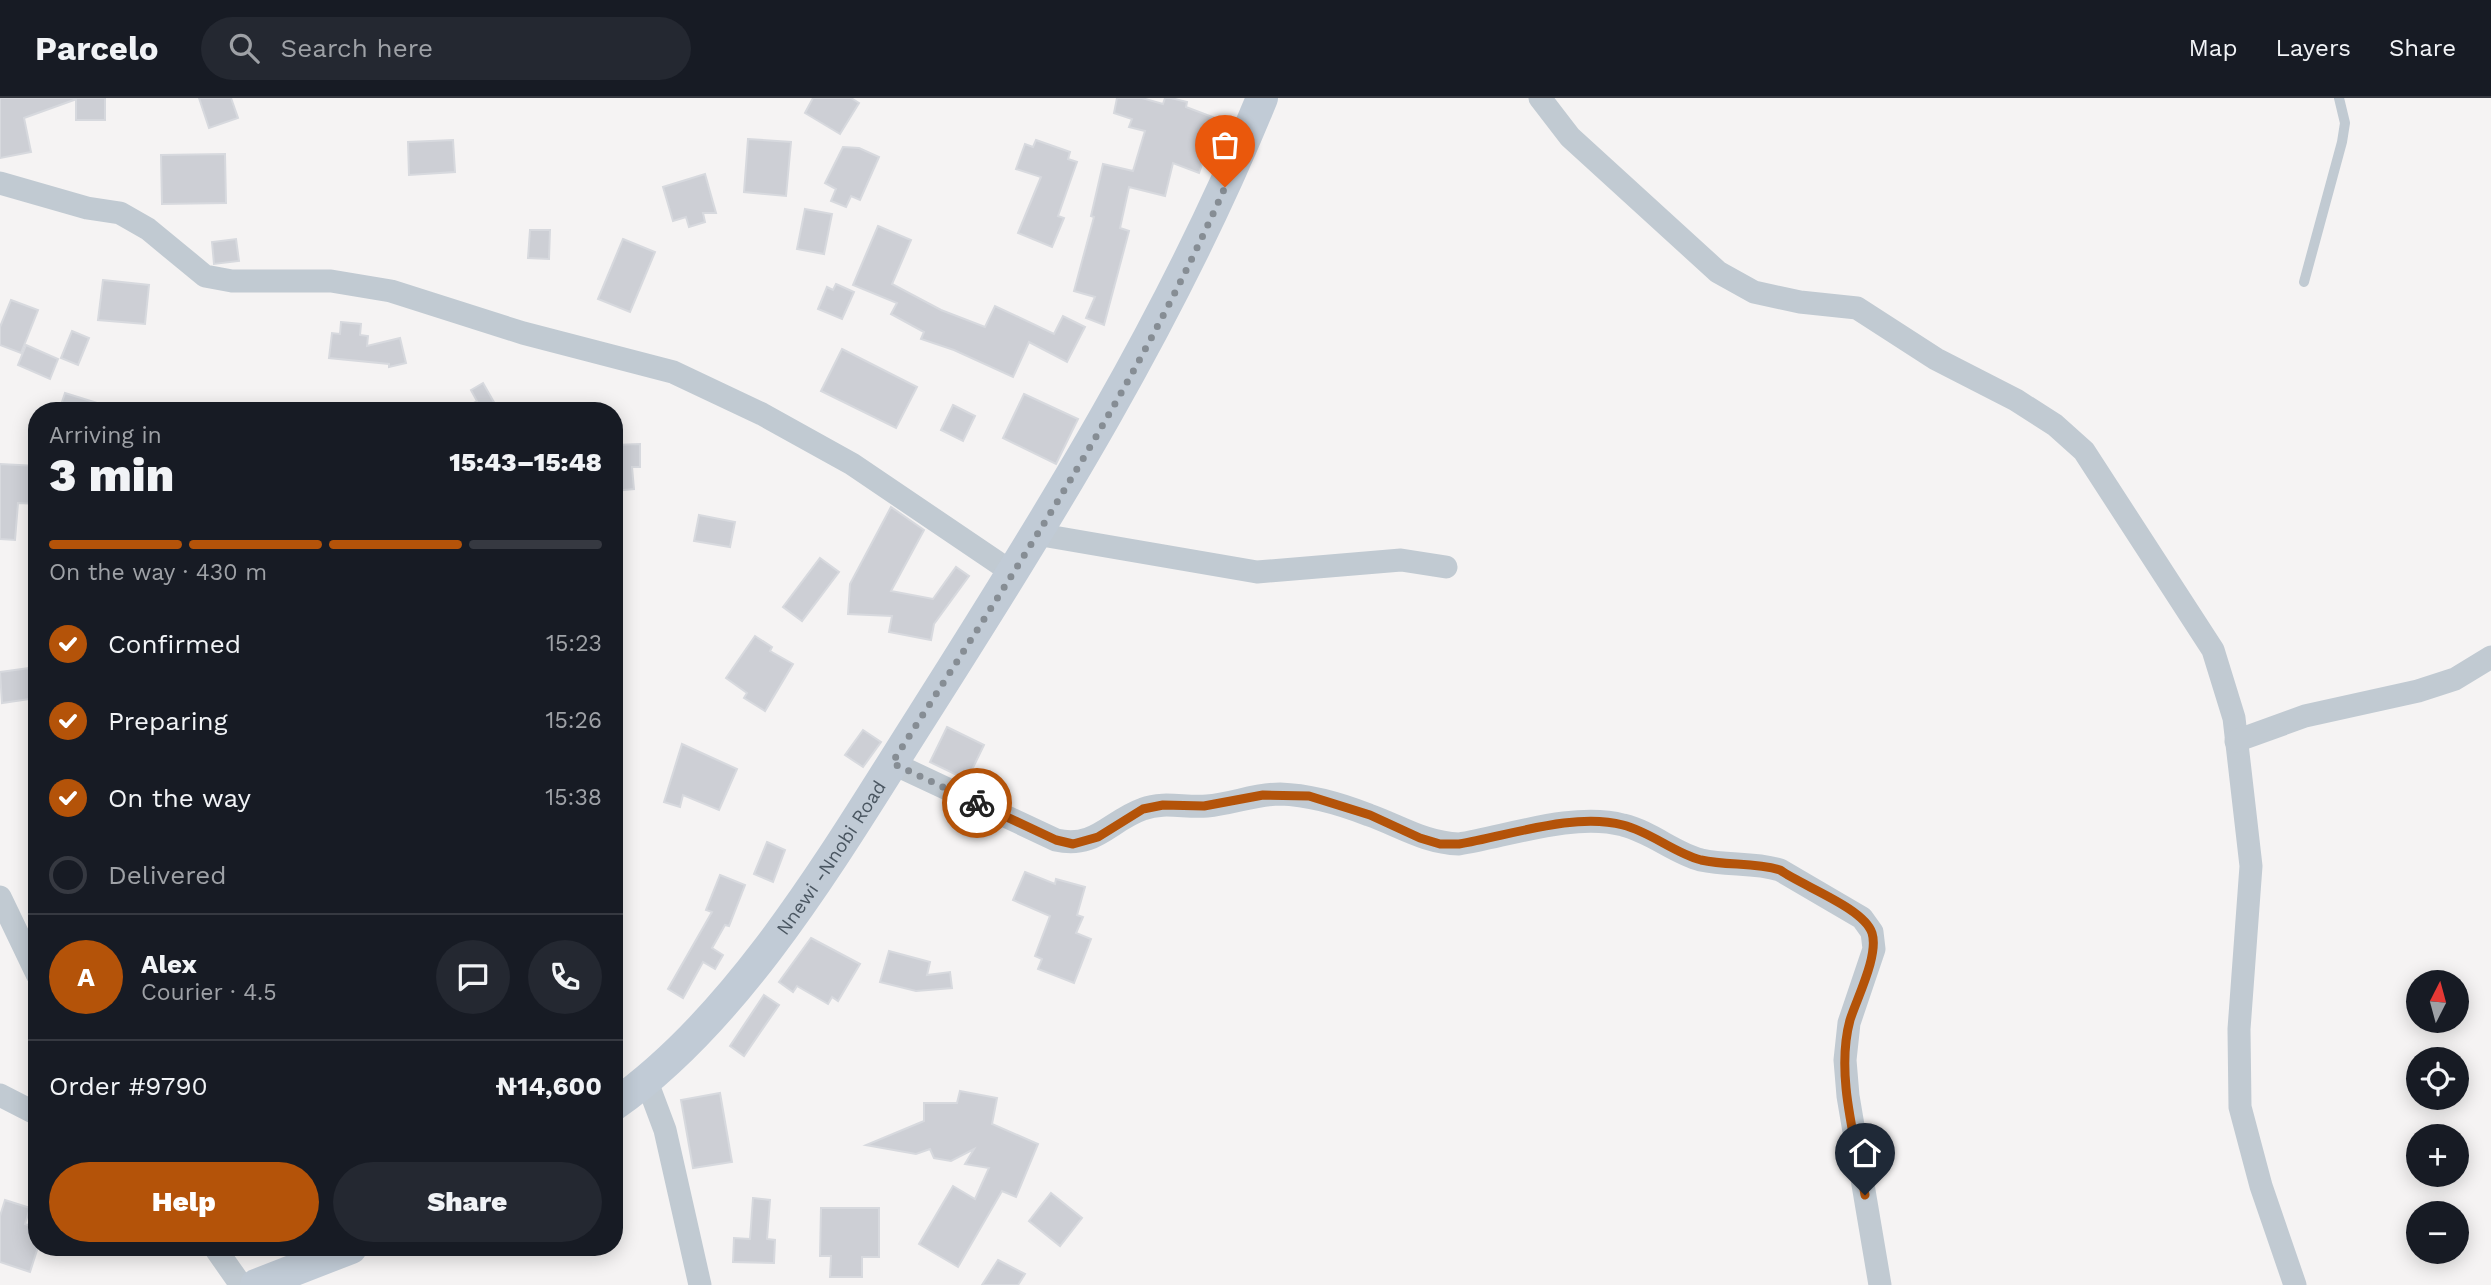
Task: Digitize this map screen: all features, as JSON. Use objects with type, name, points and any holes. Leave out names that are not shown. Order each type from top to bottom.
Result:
[{"type":"main road","name":"Nnewi -Nnobi Road","points":[[623,1099],[647,1082],[700,1031],[769,948],[892,763],[1013,573],[1150,341],[1207,229],[1262,98]]},
{"type":"main road","points":[[256,1285],[296,1279],[337,1256]]},
{"type":"street","points":[[1540,98],[1570,137],[1718,272],[1755,292],[1800,302],[1857,308],[1936,359],[2016,400],[2056,425],[2084,451],[2213,650],[2234,718],[2251,866],[2239,1029],[2240,1107],[2261,1186],[2295,1285]]},
{"type":"street","points":[[0,183],[76,205],[120,213],[148,229],[205,276],[232,281],[331,281],[391,290],[523,333],[673,372],[762,414],[852,464],[1013,573]]},
{"type":"street","points":[[1036,534],[1257,572],[1401,559],[1446,567]]},
{"type":"street","points":[[2236,741],[2305,716],[2418,691],[2455,679],[2491,657]]},
{"type":"street","points":[[892,763],[1056,840],[1073,844],[1098,837],[1143,809],[1163,805],[1204,806],[1280,794],[1309,796],[1335,804],[1440,844],[1459,844],[1586,822],[1619,824],[1657,837],[1696,859],[1724,865],[1740,863],[1780,870],[1862,918],[1872,932],[1874,948],[1849,1023],[1845,1060],[1848,1096],[1880,1285]]},
{"type":"street","points":[[0,897],[28,955]]},
{"type":"street","points":[[647,1082],[666,1130],[699,1285]]},
{"type":"street","points":[[0,1095],[28,1110]]},
{"type":"street","points":[[221,1256],[241,1285]]},
{"type":"lane","points":[[2304,282],[2342,142],[2345,123],[2339,98]]},
{"type":"building","points":[[0,98],[74,100],[24,118],[31,152],[0,158]]},
{"type":"building","points":[[76,98],[105,98],[105,120],[76,120]]},
{"type":"building","points":[[199,98],[231,98],[238,118],[209,128]]},
{"type":"building","points":[[813,98],[851,98],[859,103],[840,134],[805,113]]},
{"type":"building","points":[[1117,98],[1142,98],[1163,104],[1165,98],[1171,98],[1187,102],[1186,107],[1218,119],[1199,173],[1173,163],[1165,196],[1129,187],[1120,228],[1129,231],[1104,325],[1086,318],[1095,297],[1074,291],[1094,217],[1091,216],[1103,164],[1133,171],[1145,131],[1129,127],[1132,119],[1114,113]]},
{"type":"building","points":[[748,139],[791,142],[786,196],[744,192]]},
{"type":"building","points":[[453,140],[455,172],[409,175],[408,142]]},
{"type":"building","points":[[1036,140],[1070,152],[1068,159],[1077,162],[1058,216],[1064,218],[1052,247],[1018,233],[1041,177],[1016,169],[1025,144],[1033,147]]},
{"type":"building","points":[[843,147],[859,148],[879,157],[860,200],[851,196],[846,207],[831,201],[836,189],[825,183]]},
{"type":"building","points":[[225,154],[226,203],[162,204],[161,155]]},
{"type":"building","points":[[705,174],[716,213],[703,213],[705,222],[689,227],[686,217],[673,221],[663,187]]},
{"type":"building","points":[[805,209],[832,214],[824,254],[797,249]]},
{"type":"building","points":[[878,226],[911,240],[892,284],[941,310],[985,327],[995,306],[1054,334],[1063,316],[1085,327],[1067,362],[1029,342],[1013,377],[954,350],[921,339],[924,332],[891,314],[897,303],[853,285]]},
{"type":"building","points":[[530,230],[550,230],[549,259],[528,258]]},
{"type":"building","points":[[236,239],[239,261],[214,264],[212,242]]},
{"type":"building","points":[[623,239],[655,252],[630,312],[598,299]]},
{"type":"building","points":[[103,280],[149,285],[145,324],[98,320]]},
{"type":"building","points":[[836,284],[854,292],[842,319],[818,309],[827,287],[833,290]]},
{"type":"building","points":[[11,300],[38,310],[21,353],[0,345],[0,327]]},
{"type":"building","points":[[341,322],[361,324],[360,335],[368,336],[367,346],[400,338],[406,363],[389,367],[389,364],[329,358],[332,333],[340,334]]},
{"type":"building","points":[[72,331],[89,338],[78,365],[61,358]]},
{"type":"building","points":[[26,345],[58,359],[50,379],[18,365]]},
{"type":"building","points":[[842,349],[917,387],[896,428],[821,391]]},
{"type":"building","points":[[483,383],[494,402],[475,402],[471,390]]},
{"type":"building","points":[[65,393],[94,402],[62,402]]},
{"type":"building","points":[[1024,394],[1078,419],[1056,464],[1003,438]]},
{"type":"building","points":[[953,405],[975,416],[963,441],[941,430]]},
{"type":"building","points":[[640,444],[640,467],[632,467],[634,489],[623,490],[623,445]]},
{"type":"building","points":[[0,464],[28,466],[28,504],[18,503],[15,540],[0,539]]},
{"type":"building","points":[[891,507],[924,530],[891,591],[933,599],[956,567],[969,576],[934,624],[931,640],[889,632],[892,616],[848,614],[850,584]]},
{"type":"building","points":[[699,515],[735,522],[730,547],[694,541]]},
{"type":"building","points":[[820,558],[839,572],[802,621],[783,607]]},
{"type":"building","points":[[755,636],[772,647],[770,651],[793,664],[765,711],[744,698],[747,693],[726,678]]},
{"type":"building","points":[[28,668],[28,699],[2,703],[0,672]]},
{"type":"building","points":[[947,727],[984,745],[967,780],[930,762]]},
{"type":"building","points":[[863,730],[881,742],[863,767],[845,755]]},
{"type":"building","points":[[682,744],[737,769],[719,810],[683,795],[680,807],[664,802]]},
{"type":"building","points":[[767,842],[785,850],[773,882],[754,874]]},
{"type":"building","points":[[1025,872],[1055,884],[1056,879],[1085,887],[1077,915],[1083,917],[1076,933],[1091,939],[1074,983],[1038,969],[1042,959],[1035,956],[1050,916],[1013,900]]},
{"type":"building","points":[[720,875],[745,885],[729,926],[725,925],[712,948],[723,955],[715,969],[703,962],[683,998],[668,989],[712,912],[706,910]]},
{"type":"building","points":[[811,938],[860,964],[838,1001],[832,997],[828,1004],[797,986],[793,992],[779,982]]},
{"type":"building","points":[[889,951],[930,962],[927,975],[950,972],[952,988],[916,991],[880,982]]},
{"type":"building","points":[[764,995],[779,1005],[744,1056],[730,1046]]},
{"type":"building","points":[[960,1091],[997,1098],[992,1124],[1038,1144],[1016,1197],[1002,1191],[958,1267],[919,1244],[953,1186],[975,1199],[989,1168],[965,1164],[974,1149],[951,1161],[934,1158],[930,1149],[916,1154],[866,1145],[924,1121],[924,1103],[957,1103]]},
{"type":"building","points":[[720,1093],[732,1162],[693,1168],[681,1100]]},
{"type":"building","points":[[1051,1193],[1082,1218],[1060,1246],[1029,1221]]},
{"type":"building","points":[[753,1198],[770,1200],[767,1239],[775,1240],[774,1263],[733,1262],[734,1238],[750,1239]]},
{"type":"building","points":[[5,1200],[28,1207],[25,1224],[28,1225],[28,1256],[35,1256],[30,1272],[0,1262],[0,1216]]},
{"type":"building","points":[[821,1208],[879,1208],[879,1257],[862,1257],[862,1277],[830,1277],[831,1256],[820,1256]]},
{"type":"building","points":[[998,1260],[1025,1274],[1018,1285],[982,1285]]},
{"type":"way so far","points":[[977,803],[892,763],[1013,573],[1150,341],[1207,229],[1225,187]]},
{"type":"route","points":[[977,803],[1056,840],[1073,844],[1098,837],[1143,809],[1163,805],[1204,806],[1263,795],[1309,796],[1370,815],[1420,838],[1440,844],[1459,844],[1508,833],[1586,822],[1619,824],[1657,837],[1696,859],[1724,865],[1740,863],[1780,870],[1862,918],[1872,932],[1874,948],[1849,1023],[1845,1060],[1848,1096],[1865,1195]]}]
